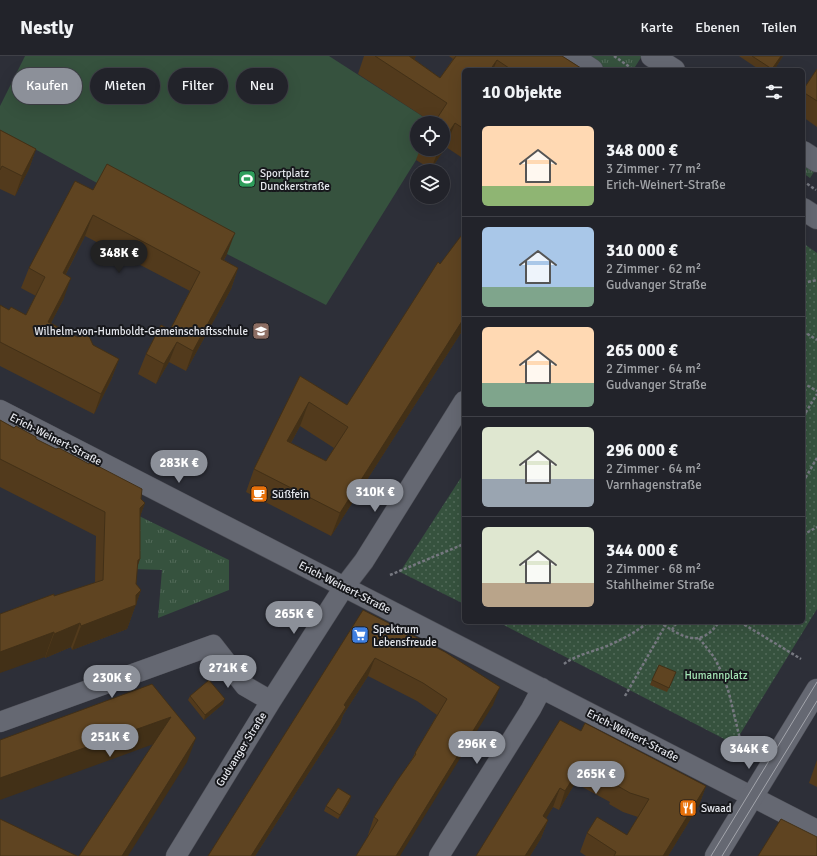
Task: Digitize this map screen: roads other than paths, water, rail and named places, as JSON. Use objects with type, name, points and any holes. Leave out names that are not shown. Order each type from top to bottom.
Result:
[{"type":"street","points":[[571,56],[589,68]]},
{"type":"street","points":[[652,56],[671,68]]},
{"type":"street","points":[[805,153],[817,161]]},
{"type":"street","points":[[805,210],[817,218]]},
{"type":"street","name":"Gudvanger Straße","points":[[176,856],[271,701],[344,587],[364,562],[462,404]]},
{"type":"street","name":"Erich-Weinert-Straße","points":[[0,410],[817,830]]},
{"type":"street","points":[[0,722],[213,645],[245,686],[271,701]]},
{"type":"street","points":[[439,856],[531,709],[542,688]]},
{"type":"street","points":[[716,856],[817,690]]},
{"type":"tram line","points":[[711,856],[817,682]]},
{"type":"tram line","points":[[722,856],[817,701]]},
{"type":"place","name":"Sportplatz Dunckerstraße","points":[[247,179]]},
{"type":"place","name":"Wilhelm-von-Humboldt-Gemeinschaftsschule","points":[[261,331]]},
{"type":"place","name":"Süßfein","points":[[259,494]]},
{"type":"place","name":"Spektrum Lebensfreude","points":[[360,635]]},
{"type":"place","name":"Swaad","points":[[688,808]]},
{"type":"park label","name":"Humannplatz","points":[[716,675]]}]
